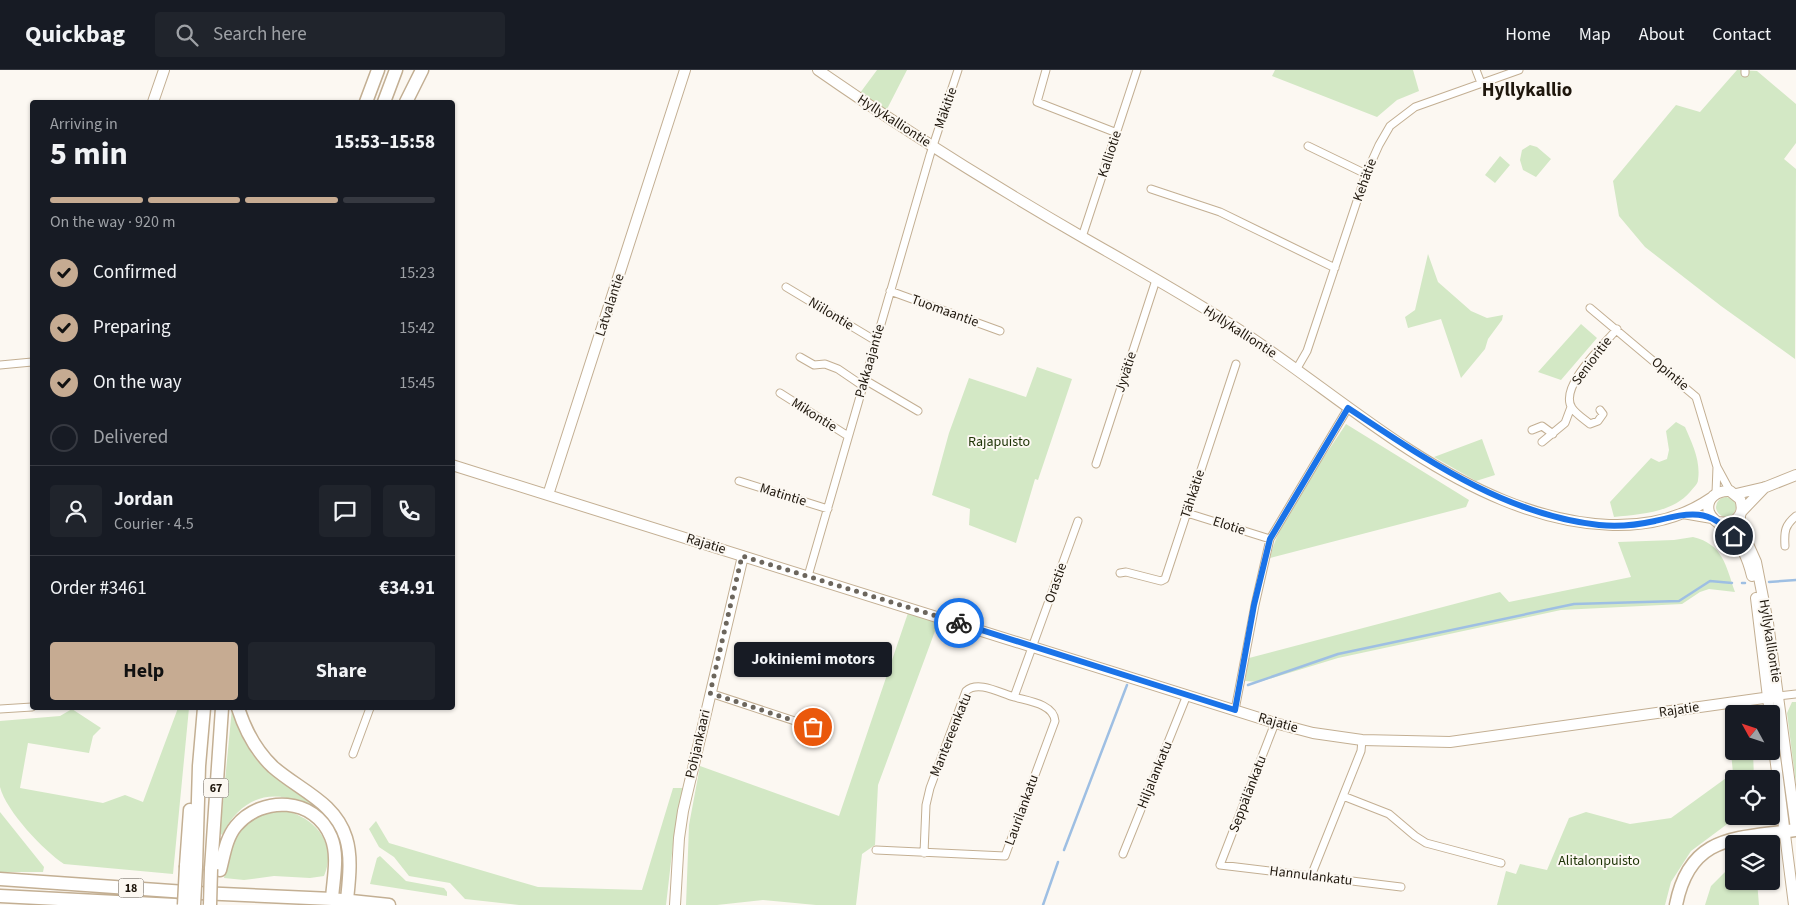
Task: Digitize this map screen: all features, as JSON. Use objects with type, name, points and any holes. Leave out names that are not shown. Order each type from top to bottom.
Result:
[{"type":"highway","points":[[365,100],[372,70]]},
{"type":"highway","points":[[366,100],[378,70]]},
{"type":"highway","points":[[385,100],[396,70]]},
{"type":"highway","points":[[407,100],[422,70]]},
{"type":"highway","name":"67","points":[[194,905],[191,867],[204,710]]},
{"type":"highway","name":"67","points":[[210,905],[216,869],[222,710]]},
{"type":"highway","points":[[239,710],[246,731],[258,750],[272,766],[321,801],[340,825],[346,839],[349,858],[345,902]]},
{"type":"highway","points":[[217,905],[216,869],[235,828],[246,816],[259,808],[274,804],[289,804],[316,816],[326,827],[332,839],[335,854],[333,902]]},
{"type":"highway","points":[[1676,905],[1683,880],[1694,863],[1707,850],[1726,840],[1793,831]]},
{"type":"highway","points":[[184,905],[191,867]]},
{"type":"highway","name":"18","points":[[0,879],[389,905]]},
{"type":"highway","points":[[54,902],[62,882]]},
{"type":"highway","points":[[62,882],[70,902]]},
{"type":"highway","name":"18","points":[[0,896],[54,902],[175,905]]},
{"type":"street","points":[[154,100],[164,70]]},
{"type":"street","points":[[674,100],[678,70]]},
{"type":"street","name":"Latvalantie","points":[[548,495],[685,70]]},
{"type":"street","name":"Latvalantie","points":[[672,114],[680,103],[692,70]]},
{"type":"street","name":"Hyllykalliontie","points":[[818,70],[933,146],[1245,333],[1348,408],[1429,461],[1504,501],[1534,511],[1600,525],[1629,526],[1682,513],[1714,495]]},
{"type":"street","name":"Mäkitie","points":[[933,146],[958,70]]},
{"type":"street","points":[[1046,70],[1036,102],[1117,133]]},
{"type":"street","name":"Kalliotie","points":[[1082,237],[1137,70]]},
{"type":"street","points":[[1476,70],[1481,83]]},
{"type":"street","name":"Kehätie","points":[[1296,370],[1307,352],[1366,174],[1384,135],[1402,115],[1415,107],[1519,70]]},
{"type":"street","name":"Pakkaajantie","points":[[808,576],[933,146]]},
{"type":"street","points":[[1308,146],[1366,174]]},
{"type":"street","points":[[1152,189],[1220,212],[1335,268]]},
{"type":"street","name":"Jyvätie","points":[[1096,464],[1156,280]]},
{"type":"street","name":"Niilontie","points":[[786,287],[876,342]]},
{"type":"street","name":"Tuomaantie","points":[[890,291],[1000,331]]},
{"type":"street","name":"Opintie","points":[[1590,308],[1696,397],[1717,467],[1714,495]]},
{"type":"street","name":"Senioritie","points":[[1571,407],[1569,395],[1574,381],[1617,329]]},
{"type":"street","points":[[800,357],[814,365],[825,364],[838,369],[918,411]]},
{"type":"street","points":[[0,365],[30,362]]},
{"type":"street","name":"Tähkätie","points":[[1120,573],[1126,572],[1161,581],[1165,579],[1236,364]]},
{"type":"street","name":"Mikontie","points":[[780,393],[848,436]]},
{"type":"street","points":[[1542,442],[1565,423],[1571,407],[1590,424],[1598,421],[1603,414],[1600,410]]},
{"type":"street","points":[[1235,710],[1254,605],[1270,539],[1348,408]]},
{"type":"street","points":[[1532,430],[1542,426],[1553,434]]},
{"type":"street","name":"Rajatie","points":[[455,466],[1275,723],[1313,733],[1362,740],[1450,742],[1773,697]]},
{"type":"street","points":[[1717,467],[1742,504],[1741,513]]},
{"type":"street","points":[[1766,487],[1730,523],[1715,520],[1709,511],[1714,495],[1766,487],[1796,475]]},
{"type":"street","name":"Matintie","points":[[739,482],[828,509]]},
{"type":"street","name":"Elotie","points":[[1187,513],[1270,539]]},
{"type":"street","name":"Hyllykalliontie","points":[[1682,513],[1715,520],[1734,536],[1744,552],[1750,568],[1773,697],[1793,831],[1794,905]]},
{"type":"street","name":"Hyllykalliontie","points":[[1741,513],[1740,526],[1756,562],[1768,623],[1773,697],[1772,705]]},
{"type":"street","points":[[1785,546],[1784,531],[1788,522],[1796,516]]},
{"type":"street","name":"Orastie","points":[[1034,646],[1078,521]]},
{"type":"street","name":"Pohjankaari","points":[[675,905],[679,838],[683,811],[742,556]]},
{"type":"street","points":[[1014,697],[1034,646]]},
{"type":"street","name":"Mantereenkatu","points":[[924,853],[926,805],[930,788],[966,691],[971,687],[977,686],[1014,697]]},
{"type":"street","points":[[710,693],[813,727]]},
{"type":"street","points":[[1773,697],[1796,694]]},
{"type":"street","name":"Hiljalankatu","points":[[1123,854],[1187,695]]},
{"type":"street","name":"Laurilankatu","points":[[876,850],[1005,856],[1054,721],[1054,714],[1051,709],[1014,697]]},
{"type":"street","points":[[0,709],[30,707]]},
{"type":"street","points":[[353,754],[369,710]]},
{"type":"street","name":"Seppälänkatu","points":[[1220,865],[1275,723]]},
{"type":"street","points":[[1311,876],[1343,796],[1362,740]]},
{"type":"street","name":"Hyllykalliontie","points":[[1778,760],[1793,831]]},
{"type":"street","points":[[1343,796],[1389,814],[1426,843],[1501,863]]},
{"type":"street","name":"Hannulankatu","points":[[1220,865],[1401,887]]},
{"type":"green space","points":[[877,70],[907,70],[886,111],[860,93]]},
{"type":"green space","points":[[1275,70],[1413,70],[1419,91],[1397,100],[1377,117],[1272,76]]},
{"type":"green space","points":[[1737,70],[1757,71],[1796,104],[1796,143],[1784,159],[1796,169],[1795,359],[1721,306],[1645,247],[1619,216],[1613,181],[1676,105],[1700,112]]},
{"type":"green space","points":[[1530,145],[1537,147],[1551,159],[1536,177],[1523,170],[1520,160],[1522,150]]},
{"type":"green space","points":[[1500,156],[1510,165],[1495,183],[1485,175]]},
{"type":"green space","points":[[1428,254],[1438,282],[1471,311],[1487,318],[1503,315],[1502,320],[1488,339],[1485,349],[1461,378],[1441,319],[1408,328],[1405,317],[1415,310]]},
{"type":"green space","points":[[1581,324],[1597,338],[1561,380],[1538,372]]},
{"type":"green space","name":"Rajapuisto","points":[[1037,367],[1072,379],[1038,480],[1035,479],[1016,543],[969,525],[970,509],[932,495],[949,433],[969,378],[1026,397]]},
{"type":"green space","points":[[1676,422],[1685,427],[1695,452],[1699,473],[1698,482],[1683,499],[1665,508],[1614,517],[1610,502],[1651,458],[1659,462],[1667,459],[1669,450],[1666,431]]},
{"type":"green space","points":[[1346,424],[1469,500],[1466,507],[1270,558],[1282,525],[1292,507]]},
{"type":"green space","points":[[1482,439],[1495,475],[1476,481],[1434,457]]},
{"type":"green space","points":[[1726,497],[1733,500],[1736,507],[1733,514],[1726,517],[1719,514],[1716,507],[1719,500]]},
{"type":"green space","points":[[1693,537],[1711,545],[1722,557],[1735,592],[1709,589],[1700,592],[1682,604],[1561,610],[1338,658],[1259,682],[1245,681],[1249,658],[1500,592],[1509,602],[1631,577],[1618,542],[1674,540]]},
{"type":"green space","points":[[908,613],[938,623],[878,785],[875,845],[862,854],[856,905],[816,905],[763,900],[717,905],[686,905],[689,825],[700,766],[839,816]]},
{"type":"green space","points":[[1792,702],[1796,702],[1796,784],[1787,713]]},
{"type":"green space","points":[[74,710],[101,728],[93,736],[89,753],[28,743],[20,788],[103,803],[125,795],[143,802],[177,710],[189,710],[173,874],[64,864],[46,850],[18,818],[4,797],[0,787],[0,721],[60,716]]},
{"type":"green space","points":[[233,710],[243,739],[251,753],[262,766],[277,779],[311,802],[326,816],[324,818],[296,801],[282,797],[268,797],[242,808],[231,819],[222,835],[220,833]]},
{"type":"green space","name":"Alitalonpuisto","points":[[1732,760],[1753,760],[1754,770],[1733,770]]},
{"type":"green space","name":"Alitalonpuisto","points":[[1725,779],[1726,825],[1691,851],[1671,882],[1665,905],[1497,905],[1506,871],[1516,874],[1520,864],[1547,870],[1569,818],[1586,812],[1630,824],[1671,818]]},
{"type":"green space","points":[[673,788],[683,788],[674,836],[666,905],[519,905],[465,899],[450,883],[409,876],[394,857],[379,847],[369,829],[376,821],[389,843],[538,887],[642,890]]},
{"type":"green space","points":[[276,809],[300,816],[319,831],[325,840],[328,851],[328,863],[324,876],[310,878],[274,876],[244,880],[224,878],[226,865],[234,843],[245,826],[264,813]]},
{"type":"green space","points":[[0,812],[44,867],[43,872],[0,872]]},
{"type":"green space","points":[[380,856],[406,881],[444,888],[447,896],[370,884],[377,858]]},
{"type":"green space","points":[[1725,872],[1725,890],[1758,890],[1759,905],[1705,905],[1711,886]]},
{"type":"waterway","points":[[1769,582],[1796,580]]},
{"type":"waterway","points":[[1248,685],[1338,654],[1574,604],[1679,601],[1710,581],[1732,583]]},
{"type":"waterway","points":[[1064,850],[1127,685]]},
{"type":"waterway","points":[[1043,905],[1058,862]]},
{"type":"way so far","points":[[813,727],[710,693],[742,556],[959,623]]},
{"type":"place","name":"Jokiniemi motors","points":[[813,727]]},
{"type":"district","name":"Hyllykallio","points":[[1527,90]]},
{"type":"route","points":[[959,623],[1235,710],[1254,605],[1270,539],[1348,408],[1429,461],[1504,501],[1534,511],[1600,525],[1629,526],[1682,513],[1707,515],[1725,527],[1734,536]]}]
